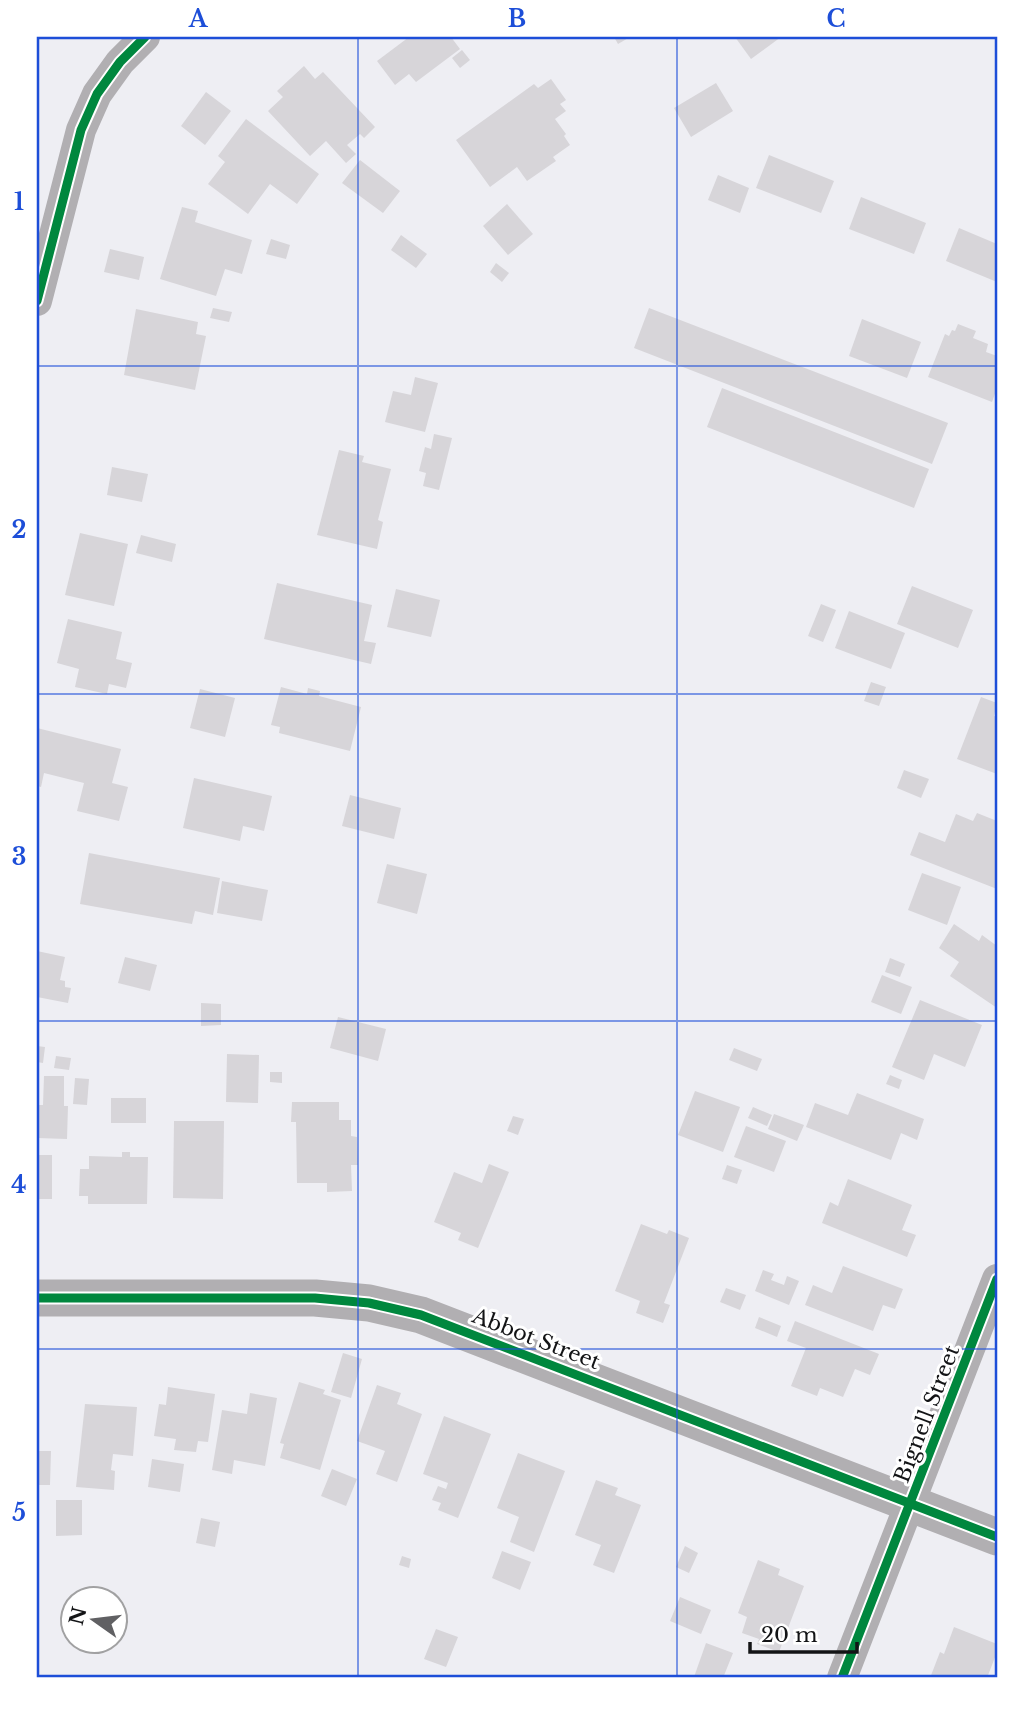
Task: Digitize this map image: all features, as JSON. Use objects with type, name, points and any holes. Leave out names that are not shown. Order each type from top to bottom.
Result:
[{"type":"street","points":[[37,301],[81,130],[97,94],[120,62],[145,37]]},
{"type":"street","name":"Bignell Street","points":[[842,1678],[997,1279]]},
{"type":"street","name":"Abbot Street","points":[[37,1298],[315,1298],[369,1303],[421,1315],[997,1537]]},
{"type":"building","points":[[409,37],[451,37],[460,49],[416,82],[409,74],[395,85],[377,61]]},
{"type":"building","points":[[614,37],[630,37],[618,44]]},
{"type":"building","points":[[735,37],[781,37],[751,59]]},
{"type":"building","points":[[462,50],[470,60],[460,68],[452,58]]},
{"type":"building","points":[[304,66],[315,79],[323,72],[375,127],[364,138],[360,134],[347,145],[356,154],[346,163],[326,141],[310,156],[268,111],[283,97],[277,91]]},
{"type":"building","points":[[551,79],[566,100],[560,104],[566,111],[555,119],[570,145],[553,157],[556,161],[527,181],[517,167],[490,187],[456,140],[534,84],[538,88]]},
{"type":"building","points":[[716,83],[733,111],[691,137],[674,108]]},
{"type":"building","points":[[206,92],[231,111],[205,145],[181,126]]},
{"type":"building","points":[[246,119],[319,174],[297,204],[270,184],[248,214],[208,184],[225,162],[218,156]]},
{"type":"building","points":[[769,155],[834,181],[821,213],[756,188]]},
{"type":"building","points":[[360,160],[400,191],[383,213],[342,183]]},
{"type":"building","points":[[718,175],[749,188],[740,213],[708,200]]},
{"type":"building","points":[[861,197],[926,223],[914,254],[849,229]]},
{"type":"building","points":[[507,204],[533,234],[508,255],[483,226]]},
{"type":"building","points":[[182,207],[198,211],[195,222],[252,240],[242,274],[225,269],[216,296],[160,279]]},
{"type":"building","points":[[959,228],[997,244],[997,282],[946,261]]},
{"type":"building","points":[[401,235],[427,254],[416,268],[391,250]]},
{"type":"building","points":[[271,239],[290,245],[286,259],[266,254]]},
{"type":"building","points":[[110,249],[144,257],[139,280],[104,272]]},
{"type":"building","points":[[496,263],[509,273],[502,282],[490,272]]},
{"type":"building","points":[[213,308],[232,312],[229,322],[210,318]]},
{"type":"building","points":[[649,308],[948,423],[932,464],[634,348]]},
{"type":"building","points":[[136,309],[198,322],[196,334],[206,336],[195,390],[124,375]]},
{"type":"building","points":[[862,319],[921,342],[907,378],[849,356]]},
{"type":"building","points":[[958,324],[976,331],[973,338],[988,344],[986,352],[997,356],[997,388],[992,402],[928,377],[945,334],[949,336]]},
{"type":"building","points":[[415,377],[438,383],[425,432],[385,422],[393,391],[411,395]]},
{"type":"building","points":[[722,388],[929,469],[914,508],[707,427]]},
{"type":"building","points":[[434,434],[452,438],[439,490],[423,486],[426,473],[419,471],[425,447],[431,449]]},
{"type":"building","points":[[339,450],[364,456],[362,462],[391,469],[378,520],[383,522],[377,549],[317,535]]},
{"type":"building","points":[[112,467],[148,474],[142,502],[107,495]]},
{"type":"building","points":[[80,533],[128,544],[114,606],[65,595]]},
{"type":"building","points":[[141,535],[176,544],[172,562],[136,553]]},
{"type":"building","points":[[277,583],[372,605],[364,641],[376,643],[371,664],[264,639]]},
{"type":"building","points":[[912,586],[973,610],[958,648],[897,624]]},
{"type":"building","points":[[396,589],[440,600],[431,637],[387,627]]},
{"type":"building","points":[[821,604],[836,610],[823,642],[808,636]]},
{"type":"building","points":[[849,611],[905,633],[891,669],[835,648]]},
{"type":"building","points":[[68,619],[122,632],[116,659],[132,663],[126,688],[109,684],[107,694],[75,687],[79,669],[57,663]]},
{"type":"building","points":[[871,682],[886,687],[879,706],[864,701]]},
{"type":"building","points":[[281,687],[307,694],[308,688],[320,691],[319,696],[361,707],[350,751],[279,733],[280,727],[271,725]]},
{"type":"building","points":[[200,689],[235,698],[225,737],[190,728]]},
{"type":"building","points":[[981,697],[997,703],[994,716],[997,717],[997,774],[957,759]]},
{"type":"building","points":[[37,728],[121,749],[112,783],[128,787],[119,821],[77,811],[84,783],[44,773],[41,787],[37,786]]},
{"type":"building","points":[[904,770],[929,779],[921,798],[897,788]]},
{"type":"building","points":[[194,778],[272,796],[264,831],[243,826],[240,841],[183,828]]},
{"type":"building","points":[[350,795],[401,808],[394,839],[342,826]]},
{"type":"building","points":[[977,813],[997,821],[997,889],[910,855],[919,832],[945,842],[956,814],[973,821]]},
{"type":"building","points":[[89,853],[220,878],[213,915],[195,911],[192,924],[80,904]]},
{"type":"building","points":[[387,864],[427,874],[417,914],[377,903]]},
{"type":"building","points":[[922,873],[961,887],[947,925],[908,910]]},
{"type":"building","points":[[222,881],[268,890],[262,921],[217,913]]},
{"type":"building","points":[[954,924],[979,941],[982,935],[997,946],[997,1008],[950,976],[959,962],[939,948]]},
{"type":"building","points":[[37,951],[65,957],[60,980],[65,981],[65,987],[71,988],[68,1003],[37,997]]},
{"type":"building","points":[[125,957],[157,965],[150,991],[118,983]]},
{"type":"building","points":[[890,958],[905,964],[900,977],[885,972]]},
{"type":"building","points":[[882,975],[912,987],[901,1014],[871,1002]]},
{"type":"building","points":[[920,1000],[982,1025],[965,1067],[934,1054],[924,1080],[892,1067]]},
{"type":"building","points":[[201,1003],[221,1004],[221,1025],[201,1026]]},
{"type":"building","points":[[338,1017],[386,1029],[378,1061],[330,1048]]},
{"type":"building","points":[[37,1046],[45,1047],[43,1063],[37,1062]]},
{"type":"building","points":[[734,1048],[762,1059],[757,1071],[729,1060]]},
{"type":"building","points":[[227,1054],[259,1055],[258,1103],[226,1102]]},
{"type":"building","points":[[56,1056],[71,1058],[69,1070],[54,1068]]},
{"type":"building","points":[[270,1072],[282,1072],[282,1083],[270,1082]]},
{"type":"building","points":[[890,1075],[902,1080],[899,1089],[886,1084]]},
{"type":"building","points":[[44,1076],[64,1076],[64,1106],[68,1106],[67,1139],[37,1138],[38,1105],[43,1105]]},
{"type":"building","points":[[75,1078],[89,1079],[87,1105],[73,1104]]},
{"type":"building","points":[[695,1091],[740,1107],[723,1152],[678,1135]]},
{"type":"building","points":[[857,1093],[924,1119],[917,1140],[901,1133],[891,1160],[806,1127],[815,1103],[848,1115]]},
{"type":"building","points":[[111,1098],[146,1098],[146,1123],[111,1123]]},
{"type":"building","points":[[292,1102],[339,1102],[339,1120],[351,1120],[351,1136],[357,1137],[358,1165],[351,1165],[352,1191],[327,1192],[327,1183],[297,1183],[296,1122],[291,1122]]},
{"type":"building","points":[[753,1107],[772,1115],[767,1126],[748,1118]]},
{"type":"building","points":[[774,1114],[804,1125],[797,1141],[768,1129]]},
{"type":"building","points":[[513,1116],[524,1119],[518,1135],[507,1131]]},
{"type":"building","points":[[174,1121],[224,1121],[223,1199],[173,1198]]},
{"type":"building","points":[[746,1126],[786,1141],[774,1172],[734,1157]]},
{"type":"building","points":[[122,1152],[130,1152],[130,1157],[148,1157],[147,1204],[88,1204],[88,1196],[79,1196],[80,1169],[89,1169],[89,1156],[122,1157]]},
{"type":"building","points":[[37,1155],[52,1155],[52,1199],[37,1199]]},
{"type":"building","points":[[489,1164],[509,1172],[478,1248],[458,1240],[461,1233],[434,1222],[454,1172],[482,1183]]},
{"type":"building","points":[[727,1165],[742,1170],[737,1184],[722,1179]]},
{"type":"building","points":[[848,1179],[912,1205],[902,1230],[916,1235],[907,1257],[822,1223],[830,1202],[838,1206]]},
{"type":"building","points":[[641,1224],[667,1234],[669,1230],[689,1238],[664,1303],[670,1305],[663,1323],[636,1313],[640,1301],[615,1291]]},
{"type":"building","points":[[843,1266],[903,1289],[895,1309],[883,1305],[873,1331],[805,1305],[813,1285],[832,1293]]},
{"type":"building","points":[[763,1270],[774,1274],[771,1280],[784,1285],[787,1276],[799,1281],[789,1305],[755,1291]]},
{"type":"building","points":[[726,1288],[746,1295],[740,1310],[720,1302]]},
{"type":"building","points":[[759,1317],[781,1326],[777,1337],[755,1328]]},
{"type":"building","points":[[795,1321],[879,1354],[870,1375],[855,1369],[843,1397],[820,1388],[817,1396],[791,1386],[806,1348],[787,1341]]},
{"type":"building","points":[[343,1353],[362,1359],[351,1398],[331,1392]]},
{"type":"building","points":[[299,1382],[325,1390],[323,1394],[341,1400],[320,1470],[280,1458],[284,1444],[280,1443]]},
{"type":"building","points":[[377,1385],[401,1393],[397,1404],[422,1414],[397,1482],[376,1474],[385,1451],[357,1441]]},
{"type":"building","points":[[168,1387],[215,1394],[208,1442],[198,1441],[196,1452],[174,1450],[176,1439],[154,1436],[159,1404],[166,1405]]},
{"type":"building","points":[[250,1393],[277,1398],[265,1466],[234,1460],[232,1474],[212,1470],[222,1410],[247,1414]]},
{"type":"building","points":[[85,1404],[137,1407],[133,1456],[113,1454],[111,1470],[115,1471],[114,1490],[76,1487]]},
{"type":"building","points":[[444,1416],[491,1434],[458,1518],[438,1510],[441,1503],[432,1500],[438,1486],[446,1489],[448,1483],[423,1474]]},
{"type":"building","points":[[37,1451],[51,1451],[50,1485],[37,1485]]},
{"type":"building","points":[[518,1453],[565,1471],[534,1552],[510,1542],[519,1517],[497,1508]]},
{"type":"building","points":[[152,1459],[184,1464],[180,1492],[148,1487]]},
{"type":"building","points":[[332,1469],[357,1479],[346,1506],[321,1496]]},
{"type":"building","points":[[596,1480],[618,1488],[615,1495],[641,1505],[614,1573],[593,1565],[601,1545],[575,1535]]},
{"type":"building","points":[[56,1500],[82,1500],[82,1535],[56,1536]]},
{"type":"building","points":[[201,1518],[220,1522],[215,1547],[196,1543]]},
{"type":"building","points":[[685,1546],[698,1553],[689,1573],[676,1567]]},
{"type":"building","points":[[502,1551],[531,1562],[520,1590],[492,1578]]},
{"type":"building","points":[[402,1556],[411,1559],[409,1568],[399,1565]]},
{"type":"building","points":[[758,1560],[780,1569],[778,1575],[804,1586],[779,1652],[757,1644],[759,1639],[742,1633],[747,1617],[738,1613]]},
{"type":"building","points":[[680,1597],[711,1610],[701,1634],[670,1621]]},
{"type":"building","points":[[954,1627],[997,1644],[997,1652],[987,1678],[930,1678],[940,1652],[944,1654]]},
{"type":"building","points":[[436,1629],[458,1637],[446,1667],[424,1659]]},
{"type":"building","points":[[706,1643],[733,1653],[723,1678],[694,1677]]},
{"type":"cycle path","points":[[37,301],[81,130],[97,94],[120,62],[145,37]]},
{"type":"cycle path","points":[[842,1678],[997,1279]]},
{"type":"cycle path","points":[[37,1298],[315,1298],[369,1303],[421,1315],[997,1537]]}]
